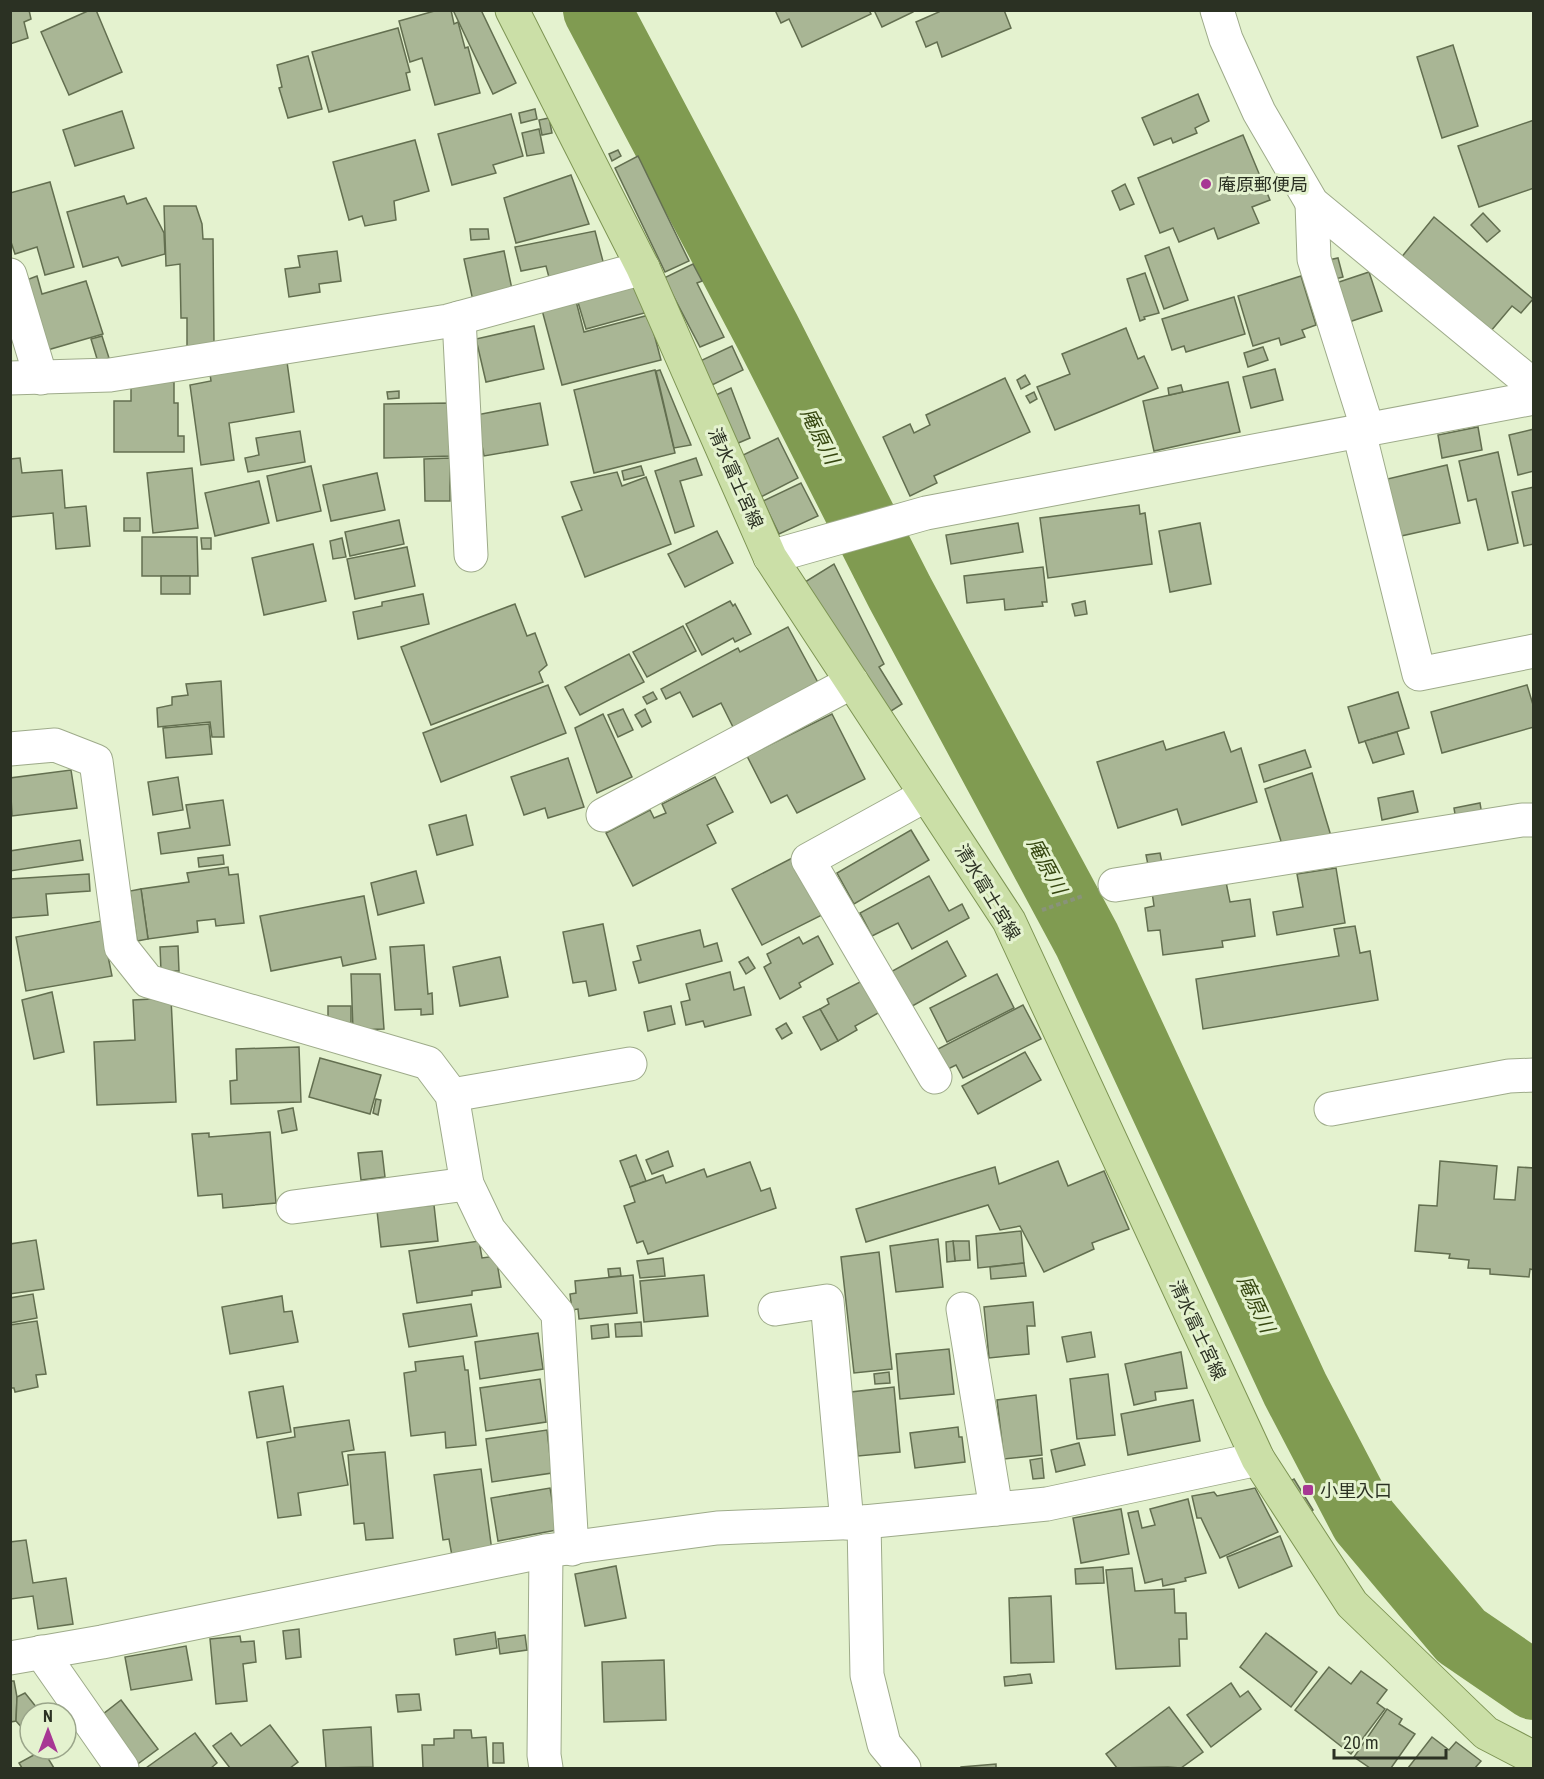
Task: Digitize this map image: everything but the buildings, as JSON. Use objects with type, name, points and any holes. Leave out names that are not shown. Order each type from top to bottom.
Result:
[{"type":"main road","name":"清水富士宮線","points":[[512,10],[643,268],[770,557],[1009,921],[1258,1459],[1352,1604],[1486,1733],[1533,1758]]},
{"type":"street","points":[[1217,10],[1226,39],[1259,112],[1312,203],[1533,386]]},
{"type":"street","points":[[1312,203],[1314,259],[1363,431],[1419,674],[1533,651]]},
{"type":"street","points":[[10,275],[26,378],[110,375],[448,321],[643,268]]},
{"type":"street","points":[[459,318],[471,555]]},
{"type":"street","points":[[770,557],[926,513],[1533,398]]},
{"type":"street","points":[[603,815],[852,682]]},
{"type":"street","points":[[10,748],[55,745],[96,761],[121,947],[147,981],[428,1063],[452,1095],[467,1184],[489,1230],[558,1314],[559,1550],[544,1755],[546,1768]]},
{"type":"street","points":[[926,795],[808,860],[934,1077]]},
{"type":"street","points":[[1115,885],[1533,820]]},
{"type":"street","points":[[452,1095],[630,1064]]},
{"type":"street","points":[[1331,1109],[1509,1076],[1533,1075]]},
{"type":"street","points":[[293,1207],[467,1184]]},
{"type":"street","points":[[776,1309],[827,1301],[855,1522],[867,1675],[884,1744],[904,1768]]},
{"type":"street","points":[[963,1309],[996,1509]]},
{"type":"street","points":[[26,1655],[102,1642],[559,1550],[717,1528],[855,1522],[1047,1504],[1258,1459]]},
{"type":"street","points":[[26,1655],[122,1768]]},
{"type":"path","points":[[1032,913],[1115,885]]},
{"type":"waterway","name":"庵原川","points":[[597,10],[767,331],[900,593],[1087,940],[1295,1389],[1364,1521],[1461,1636],[1534,1686]]},
{"type":"place","name":"庵原郵便局","points":[[1206,184]]},
{"type":"place","name":"小里入口","points":[[1308,1490]]}]
